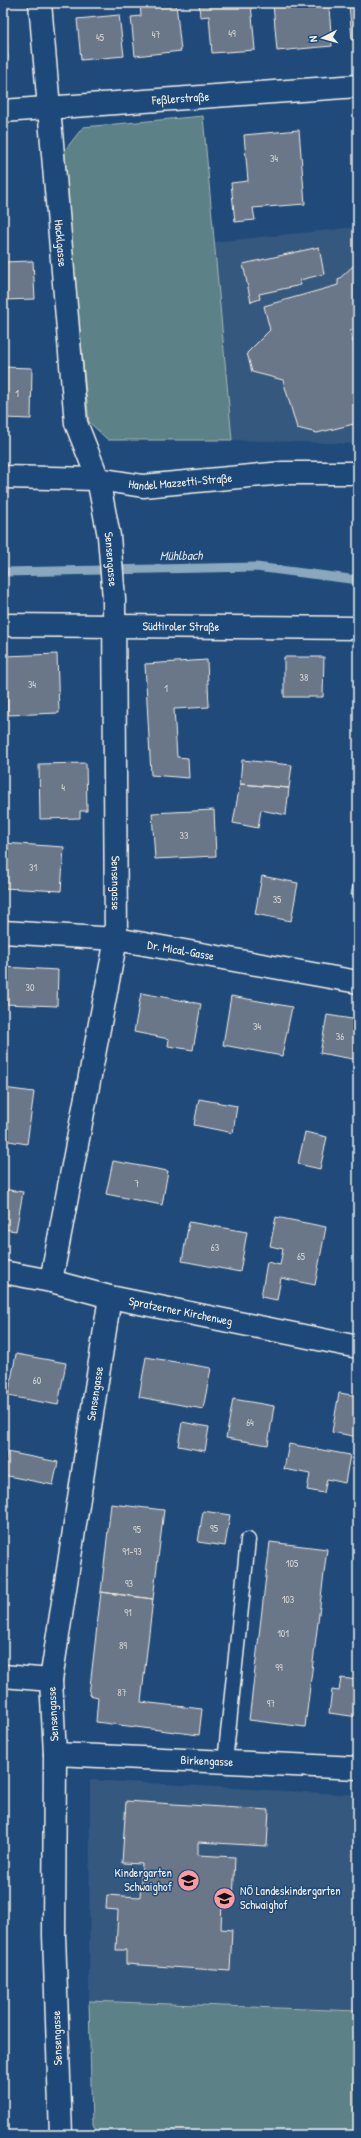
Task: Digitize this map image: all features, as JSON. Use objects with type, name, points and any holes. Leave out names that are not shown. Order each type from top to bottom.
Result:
[{"type":"street","name":"Hacklgasse","points":[[40,3],[76,423],[98,480]]},
{"type":"street","name":"Feßlerstraße","points":[[3,111],[358,86]]},
{"type":"street","name":"Handel Mazzetti-Straße","points":[[3,476],[98,480],[143,486],[283,473],[358,473]]},
{"type":"street","name":"Sensengasse","points":[[51,1281],[116,939],[115,624],[109,536],[98,480]]},
{"type":"street","name":"Südtiroler Straße","points":[[3,624],[115,624],[358,628]]},
{"type":"street","name":"Dr. Mical-Gasse","points":[[3,932],[116,939],[358,982]]},
{"type":"street","name":"Spratzerner Kirchenweg","points":[[3,1272],[51,1281],[110,1297],[358,1347]]},
{"type":"street","name":"Sensengasse","points":[[61,2135],[54,1935],[55,1754],[51,1680],[110,1297]]},
{"type":"street","points":[[3,1676],[51,1680]]},
{"type":"street","name":"Birkengasse","points":[[55,1754],[358,1768]]},
{"type":"lane","points":[[225,1762],[248,1540]]},
{"type":"shaded area","points":[[358,227],[358,444],[232,440],[214,242]]},
{"type":"shaded area","name":"NÖ Landeskindergarten Schwaighof","points":[[90,1780],[358,1795],[358,2011],[89,2001]]},
{"type":"green space","points":[[203,116],[232,440],[108,440],[89,422],[62,154],[83,127]]},
{"type":"green space","points":[[89,2001],[358,2011],[358,2135],[103,2135],[92,2126]]},
{"type":"building","points":[[3,3],[6,3],[7,15],[4,15],[8,59],[3,60]]},
{"type":"building","points":[[140,3],[176,3],[181,51],[135,56],[131,17],[141,16]]},
{"type":"building","points":[[199,3],[251,3],[255,50],[212,53],[209,16],[200,17]]},
{"type":"building","points":[[273,3],[319,3],[320,8],[329,7],[332,46],[277,51]]},
{"type":"building","points":[[349,3],[358,3],[358,39],[352,40]]},
{"type":"building","points":[[119,15],[124,56],[81,60],[77,19]]},
{"type":"building","points":[[299,130],[305,204],[253,208],[255,220],[235,222],[231,183],[248,181],[244,135]]},
{"type":"building","points":[[319,247],[324,274],[300,280],[301,285],[259,294],[260,299],[251,302],[243,264]]},
{"type":"building","points":[[33,261],[35,299],[3,300],[3,262]]},
{"type":"building","points":[[354,265],[358,266],[358,327],[350,331],[355,349],[358,348],[358,423],[317,433],[297,428],[283,380],[252,372],[247,353],[270,330],[264,306],[338,285],[338,280]]},
{"type":"building","points":[[3,367],[32,368],[31,419],[3,418]]},
{"type":"building","points":[[57,654],[59,713],[8,715],[5,656]]},
{"type":"building","points":[[284,657],[324,657],[323,697],[284,697]]},
{"type":"building","points":[[207,660],[209,707],[174,709],[177,757],[188,758],[189,778],[151,775],[145,664]]},
{"type":"building","points":[[242,760],[292,765],[289,788],[240,784]]},
{"type":"building","points":[[86,763],[87,811],[80,811],[80,818],[40,819],[39,764]]},
{"type":"building","points":[[240,784],[289,788],[286,815],[261,810],[258,828],[233,823]]},
{"type":"building","points":[[214,810],[216,856],[155,859],[152,813]]},
{"type":"building","points":[[3,843],[64,847],[61,891],[3,888]]},
{"type":"building","points":[[358,859],[358,896],[351,895]]},
{"type":"building","points":[[262,876],[298,883],[291,921],[255,914]]},
{"type":"building","points":[[3,967],[58,970],[57,1006],[3,1004]]},
{"type":"building","points":[[141,993],[201,1004],[193,1050],[168,1046],[169,1039],[134,1032]]},
{"type":"building","points":[[231,996],[292,1007],[282,1056],[223,1045]]},
{"type":"building","points":[[327,1015],[358,1020],[358,1060],[320,1053]]},
{"type":"building","points":[[3,1088],[34,1092],[27,1144],[3,1140]]},
{"type":"building","points":[[199,1099],[237,1106],[233,1133],[194,1125]]},
{"type":"building","points":[[305,1132],[327,1137],[320,1169],[298,1164]]},
{"type":"building","points":[[113,1161],[168,1171],[162,1205],[106,1194]]},
{"type":"building","points":[[3,1189],[23,1192],[16,1231],[3,1229]]},
{"type":"building","points":[[276,1217],[326,1227],[315,1285],[281,1278],[277,1300],[261,1297],[267,1262],[280,1265],[283,1249],[270,1246]]},
{"type":"building","points":[[189,1222],[247,1232],[240,1272],[182,1261]]},
{"type":"building","points":[[16,1354],[66,1363],[58,1405],[8,1396]]},
{"type":"building","points":[[146,1357],[211,1368],[203,1409],[139,1397]]},
{"type":"building","points":[[339,1393],[358,1396],[358,1437],[332,1432]]},
{"type":"building","points":[[233,1399],[274,1406],[268,1445],[226,1438]]},
{"type":"building","points":[[182,1422],[209,1427],[205,1451],[178,1446]]},
{"type":"building","points":[[289,1444],[350,1455],[345,1483],[327,1479],[324,1493],[307,1490],[310,1474],[284,1469]]},
{"type":"building","points":[[7,1452],[58,1462],[53,1485],[3,1475]]},
{"type":"building","points":[[111,1504],[164,1510],[153,1599],[101,1592]]},
{"type":"building","points":[[203,1511],[230,1515],[225,1546],[198,1542]]},
{"type":"building","points":[[270,1542],[327,1549],[305,1727],[249,1720]]},
{"type":"building","points":[[101,1592],[153,1599],[141,1702],[202,1709],[199,1735],[96,1722],[98,1697],[89,1695]]},
{"type":"building","points":[[341,1678],[358,1680],[358,1717],[329,1713],[332,1690],[339,1691]]},
{"type":"building","name":"Kindergarten Schwaighof","points":[[126,1801],[269,1810],[267,1846],[198,1842],[198,1855],[235,1857],[233,1901],[222,1900],[221,1929],[232,1930],[230,1971],[126,1964],[126,1950],[116,1950],[118,1910],[106,1909],[107,1895],[140,1897],[142,1864],[122,1863]]},
{"type":"waterway","name":"Mühlbach","points":[[3,572],[256,567],[358,580]]},
{"type":"place","name":"Kindergarten Schwaighof","points":[[188,1880]]},
{"type":"place","name":"NÖ Landeskindergarten Schwaighof","points":[[224,1898]]}]
